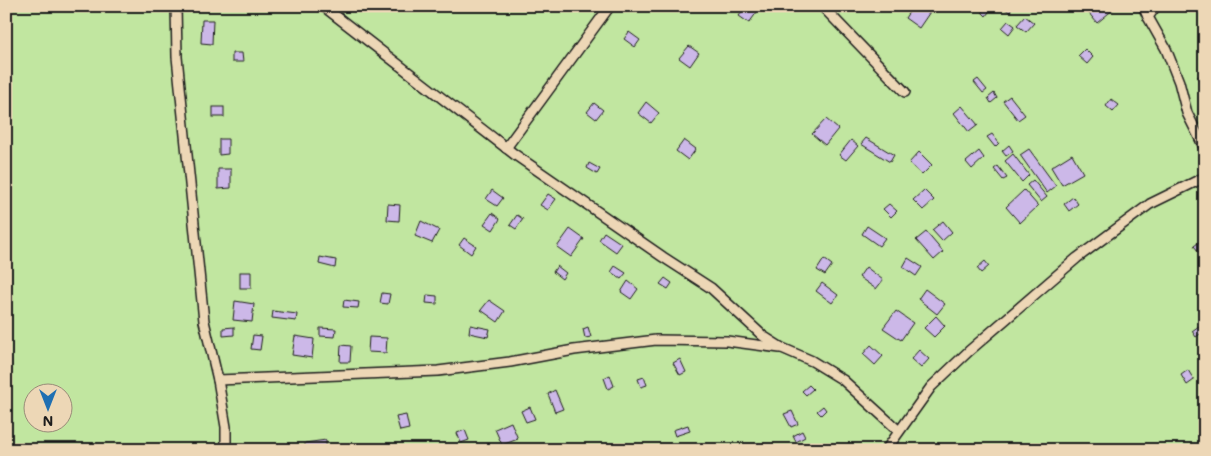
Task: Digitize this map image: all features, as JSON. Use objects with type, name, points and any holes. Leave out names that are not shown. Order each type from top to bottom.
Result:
[{"type":"lane","points":[[176,6],[177,57],[204,321],[218,380],[226,428],[226,450]]},
{"type":"lane","points":[[323,6],[506,148],[655,252],[711,288],[763,336],[782,348],[812,361],[843,380],[900,431]]},
{"type":"lane","points":[[506,148],[610,6]]},
{"type":"lane","points":[[822,6],[905,92]]},
{"type":"lane","points":[[1143,6],[1166,49],[1179,82],[1187,113],[1205,149]]},
{"type":"lane","points":[[1148,17],[1156,6]]},
{"type":"lane","points":[[886,450],[938,381],[969,351],[1076,258],[1150,204],[1205,177]]},
{"type":"lane","points":[[218,380],[438,371],[510,362],[574,350],[656,340],[727,341],[782,348]]},
{"type":"green space","points":[[6,6],[1205,6],[1205,450],[6,450]]},
{"type":"building","points":[[746,6],[757,12],[749,23],[739,16]]},
{"type":"building","points":[[913,6],[934,6],[919,28],[905,18]]},
{"type":"building","points":[[987,6],[991,9],[986,16],[982,12]]},
{"type":"building","points":[[1000,6],[1013,6],[1010,12]]},
{"type":"building","points":[[1083,6],[1113,6],[1115,8],[1097,23]]},
{"type":"building","points":[[1025,16],[1034,23],[1026,32],[1017,25]]},
{"type":"building","points":[[202,20],[213,20],[212,44],[201,43]]},
{"type":"building","points":[[1008,21],[1015,26],[1009,34],[1002,28]]},
{"type":"building","points":[[629,32],[640,40],[635,47],[624,39]]},
{"type":"building","points":[[689,46],[699,53],[690,66],[679,58]]},
{"type":"building","points":[[1085,49],[1093,57],[1087,64],[1078,56]]},
{"type":"building","points":[[232,53],[242,53],[243,62],[232,62]]},
{"type":"building","points":[[1198,76],[1203,76],[1205,94],[1201,94]]},
{"type":"building","points":[[978,79],[987,90],[983,93],[974,82]]},
{"type":"building","points":[[994,93],[997,98],[991,103],[988,98]]},
{"type":"building","points":[[1010,96],[1025,115],[1018,120],[1003,101]]},
{"type":"building","points":[[1111,99],[1119,105],[1113,112],[1106,106]]},
{"type":"building","points":[[646,102],[659,113],[651,123],[638,113]]},
{"type":"building","points":[[594,103],[603,110],[596,119],[587,112]]},
{"type":"building","points":[[962,106],[978,125],[969,132],[954,113]]},
{"type":"building","points":[[213,107],[224,107],[224,117],[213,117]]},
{"type":"building","points":[[826,119],[838,129],[825,145],[812,134]]},
{"type":"building","points":[[992,134],[999,143],[995,147],[987,137]]},
{"type":"building","points":[[866,138],[894,155],[890,162],[861,144]]},
{"type":"building","points":[[219,139],[228,139],[228,154],[219,155]]},
{"type":"building","points":[[684,140],[696,149],[688,160],[676,151]]},
{"type":"building","points":[[851,140],[858,146],[846,160],[839,155]]},
{"type":"building","points":[[1009,145],[1013,151],[1006,156],[1002,151]]},
{"type":"building","points":[[1029,149],[1056,186],[1047,193],[1020,155]]},
{"type":"building","points":[[979,151],[984,158],[972,169],[966,162]]},
{"type":"building","points":[[919,152],[932,165],[922,175],[909,163]]},
{"type":"building","points":[[1013,154],[1029,175],[1022,182],[1005,161]]},
{"type":"building","points":[[1072,154],[1083,173],[1062,185],[1051,167]]},
{"type":"building","points":[[589,163],[600,169],[597,174],[587,168]]},
{"type":"building","points":[[998,166],[1007,178],[1003,180],[994,169]]},
{"type":"building","points":[[218,169],[231,169],[231,188],[218,189]]},
{"type":"building","points":[[1033,180],[1047,197],[1041,202],[1027,185]]},
{"type":"building","points":[[492,190],[503,198],[497,206],[486,199]]},
{"type":"building","points":[[924,190],[934,200],[923,210],[913,200]]},
{"type":"building","points":[[1024,190],[1038,206],[1020,223],[1006,207]]},
{"type":"building","points":[[548,194],[556,199],[548,210],[540,205]]},
{"type":"building","points":[[1073,197],[1078,204],[1069,211],[1064,204]]},
{"type":"building","points":[[388,204],[400,205],[399,221],[387,220]]},
{"type":"building","points":[[889,204],[897,211],[891,217],[883,209]]},
{"type":"building","points":[[492,213],[500,219],[493,230],[484,224]]},
{"type":"building","points":[[517,215],[523,219],[516,229],[510,225]]},
{"type":"building","points":[[421,221],[439,230],[432,243],[415,236]]},
{"type":"building","points":[[943,221],[952,232],[942,241],[932,230]]},
{"type":"building","points":[[867,226],[885,238],[879,246],[862,234]]},
{"type":"building","points":[[570,229],[584,239],[571,257],[557,247]]},
{"type":"building","points":[[604,232],[622,244],[616,252],[599,240]]},
{"type":"building","points":[[926,232],[943,252],[934,260],[916,240]]},
{"type":"building","points":[[464,238],[476,246],[471,254],[459,245]]},
{"type":"building","points":[[1202,240],[1205,244],[1205,255],[1203,257],[1194,246]]},
{"type":"building","points":[[320,257],[336,260],[335,268],[319,264]]},
{"type":"building","points":[[908,258],[922,267],[916,276],[903,267]]},
{"type":"building","points":[[824,259],[832,265],[825,275],[817,270]]},
{"type":"building","points":[[985,261],[989,266],[981,273],[977,268]]},
{"type":"building","points":[[557,266],[566,273],[562,279],[553,272]]},
{"type":"building","points":[[615,266],[626,273],[621,279],[611,272]]},
{"type":"building","points":[[866,267],[883,280],[876,289],[859,277]]},
{"type":"building","points":[[240,272],[251,272],[251,288],[240,288]]},
{"type":"building","points":[[665,278],[672,283],[668,289],[660,284]]},
{"type":"building","points":[[628,281],[638,289],[631,299],[621,292]]},
{"type":"building","points":[[822,283],[838,295],[832,303],[816,291]]},
{"type":"building","points":[[925,289],[945,304],[937,314],[918,299]]},
{"type":"building","points":[[382,293],[390,294],[388,304],[380,303]]},
{"type":"building","points":[[427,295],[437,296],[437,304],[426,303]]},
{"type":"building","points":[[344,300],[359,302],[358,308],[343,307]]},
{"type":"building","points":[[489,300],[505,311],[498,322],[481,310]]},
{"type":"building","points":[[235,301],[254,304],[252,322],[233,320]]},
{"type":"building","points":[[273,311],[297,314],[296,321],[272,318]]},
{"type":"building","points":[[896,311],[913,323],[901,340],[883,328]]},
{"type":"building","points":[[936,316],[945,326],[934,337],[924,328]]},
{"type":"building","points":[[470,325],[490,329],[488,337],[469,333]]},
{"type":"building","points":[[1199,326],[1203,332],[1196,337],[1192,331]]},
{"type":"building","points":[[234,327],[234,335],[223,336],[223,328]]},
{"type":"building","points":[[588,327],[591,337],[585,338],[583,329]]},
{"type":"building","points":[[320,328],[336,329],[335,337],[320,336]]},
{"type":"building","points":[[253,335],[262,336],[260,350],[251,349]]},
{"type":"building","points":[[295,336],[314,339],[312,358],[292,355]]},
{"type":"building","points":[[369,337],[387,338],[386,353],[368,352]]},
{"type":"building","points":[[341,345],[351,346],[350,362],[340,362]]},
{"type":"building","points":[[871,345],[883,356],[875,365],[863,354]]},
{"type":"building","points":[[919,350],[929,359],[921,368],[911,359]]},
{"type":"building","points":[[680,359],[686,372],[680,375],[673,363]]},
{"type":"building","points":[[1188,370],[1194,380],[1187,385],[1181,375]]},
{"type":"building","points":[[1205,373],[1205,383],[1204,383],[1199,376]]},
{"type":"building","points":[[610,375],[614,386],[608,389],[604,378]]},
{"type":"building","points":[[644,377],[647,385],[641,387],[638,379]]},
{"type":"building","points":[[809,385],[813,389],[806,395],[802,391]]},
{"type":"building","points":[[555,390],[563,409],[555,412],[548,394]]},
{"type":"building","points":[[823,406],[826,410],[821,415],[817,411]]},
{"type":"building","points":[[530,407],[535,419],[526,422],[521,411]]},
{"type":"building","points":[[792,411],[798,424],[791,427],[784,414]]},
{"type":"building","points":[[406,415],[409,429],[400,431],[396,417]]},
{"type":"building","points":[[511,422],[518,439],[502,445],[495,429]]},
{"type":"building","points":[[688,425],[690,431],[675,436],[673,430]]},
{"type":"building","points":[[465,430],[469,440],[461,443],[457,433]]},
{"type":"building","points":[[802,431],[805,437],[796,442],[793,436]]},
{"type":"building","points":[[326,440],[326,447],[305,449],[305,443]]}]
